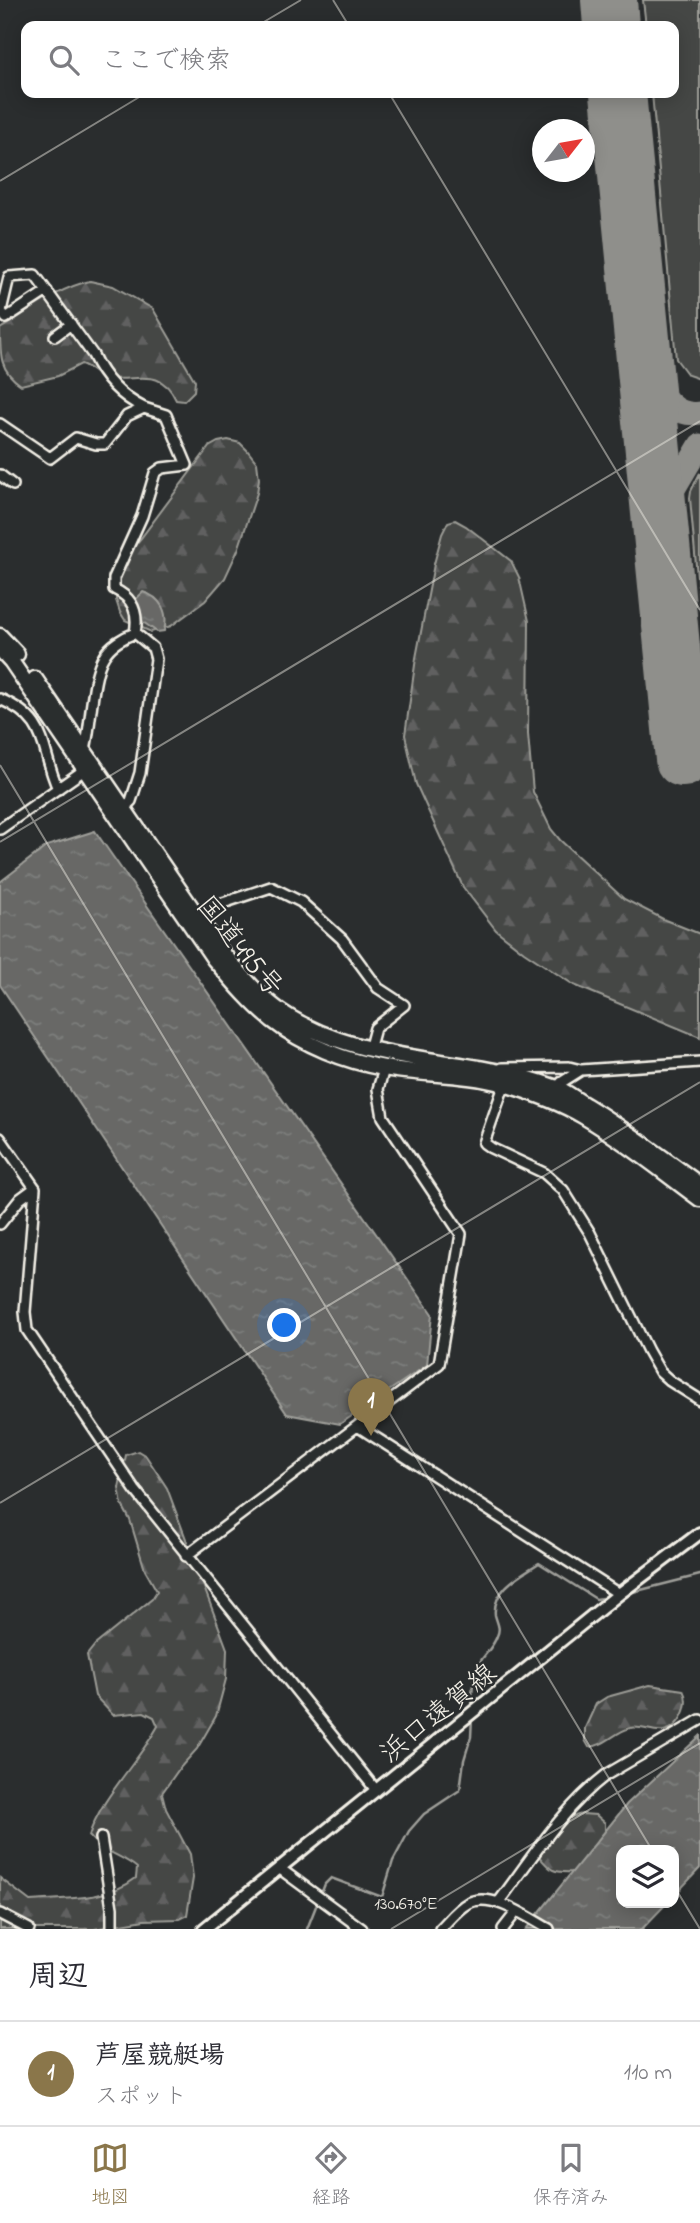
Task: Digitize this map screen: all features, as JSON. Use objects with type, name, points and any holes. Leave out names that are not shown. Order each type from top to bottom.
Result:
[{"type":"highway","name":"国道495号","points":[[0,636],[14,650],[85,750],[89,766],[214,959],[245,995],[273,1021],[304,1040],[348,1060],[384,1068],[485,1080],[506,1078],[557,1088],[610,1121],[700,1185]]},
{"type":"highway","name":"国道495号","points":[[0,649],[124,808],[223,955],[279,1011],[320,1034],[369,1050],[486,1068],[582,1115],[700,1199]]},
{"type":"main road","name":"浜口遠賀線","points":[[204,1929],[619,1594],[700,1533]]},
{"type":"street","points":[[47,291],[6,318],[1,311],[9,277],[35,275],[47,291],[71,324],[115,388],[128,400],[166,415],[187,465],[162,468],[155,472],[142,516],[114,578],[114,589],[131,599],[136,612],[135,633]]},
{"type":"street","points":[[55,336],[71,324]]},
{"type":"street","points":[[0,424],[50,458],[76,438],[105,444],[127,416],[144,408]]},
{"type":"street","points":[[0,475],[13,485]]},
{"type":"street","points":[[85,750],[102,657],[116,643],[135,633]]},
{"type":"street","points":[[124,808],[131,801],[140,773],[156,659],[153,648],[135,633]]},
{"type":"street","points":[[0,699],[30,717],[39,733],[58,789]]},
{"type":"street","points":[[0,829],[89,766]]},
{"type":"street","points":[[199,918],[214,906],[271,887],[301,902],[342,939],[378,988],[404,1005],[375,1028],[369,1050]]},
{"type":"street","points":[[186,1556],[439,1364],[461,1234],[383,1118],[378,1089],[384,1068],[397,1055]]},
{"type":"street","points":[[486,1068],[581,1070],[700,1062]]},
{"type":"street","points":[[557,1088],[581,1070]]},
{"type":"street","points":[[506,1078],[484,1143],[544,1173],[563,1190],[590,1233],[660,1371],[670,1381],[700,1400]]},
{"type":"street","points":[[0,1138],[35,1188],[25,1312],[27,1330],[135,1490],[376,1790]]},
{"type":"street","points":[[0,1224],[20,1199],[35,1188]]},
{"type":"street","points":[[359,1427],[619,1594]]},
{"type":"street","points":[[498,1903],[566,1814],[592,1786],[700,1720]]},
{"type":"street","points":[[102,1838],[112,1908],[112,1929]]},
{"type":"street","points":[[279,1868],[362,1929]]},
{"type":"street","points":[[440,1929],[461,1908],[479,1899],[517,1911],[550,1929]]},
{"type":"street","points":[[503,1929],[517,1911]]},
{"type":"street","points":[[0,1914],[29,1929]]},
{"type":"green space","points":[[643,0],[700,0],[700,379],[688,375],[676,359],[652,98],[679,98],[679,21],[645,21]]},
{"type":"green space","points":[[90,281],[113,286],[153,309],[195,381],[194,391],[184,401],[176,400],[170,389],[154,379],[106,378],[81,364],[58,376],[21,385],[9,374],[1,355],[0,329],[54,295]]},
{"type":"green space","points":[[228,440],[240,443],[247,450],[257,463],[259,479],[238,550],[225,578],[205,601],[171,626],[151,632],[125,620],[116,600],[116,567],[209,447]]},
{"type":"green space","points":[[700,473],[700,610],[690,498]]},
{"type":"green space","points":[[455,520],[511,561],[519,577],[529,621],[528,734],[533,792],[551,829],[560,840],[624,899],[700,934],[700,1037],[574,985],[496,930],[463,887],[416,784],[405,735],[434,564],[442,534],[448,522]]},
{"type":"green space","points":[[138,1451],[146,1456],[167,1488],[227,1649],[226,1679],[216,1716],[197,1749],[162,1793],[166,1809],[190,1854],[193,1878],[187,1915],[179,1919],[144,1920],[94,1929],[0,1929],[0,1878],[30,1901],[99,1895],[136,1878],[137,1868],[100,1846],[89,1836],[101,1809],[158,1726],[154,1717],[144,1712],[113,1715],[95,1696],[87,1655],[95,1645],[152,1599],[157,1591],[145,1570],[130,1520],[122,1505],[119,1488],[126,1455]]},
{"type":"green space","points":[[650,1685],[683,1690],[685,1708],[675,1725],[664,1731],[630,1728],[589,1747],[585,1740],[585,1728],[596,1704],[607,1697]]},
{"type":"green space","points":[[582,1814],[596,1815],[605,1823],[605,1836],[573,1872],[552,1869],[537,1854],[542,1835],[550,1825]]},
{"type":"water","points":[[143,592],[155,598],[162,607],[164,631],[157,632],[143,622],[136,599]]},
{"type":"water","points":[[95,831],[432,1314],[427,1365],[340,1424],[287,1414],[0,985],[0,882],[47,846]]},
{"type":"water","points":[[700,1736],[700,1868],[679,1891],[679,1845],[616,1845],[616,1908],[662,1908],[642,1929],[526,1929],[627,1804]]},
{"type":"waterway","points":[[472,1707],[476,1670],[498,1633],[495,1606],[503,1590],[516,1578],[539,1563],[596,1599],[609,1597]]},
{"type":"waterway","points":[[625,1594],[700,1575]]},
{"type":"waterway","points":[[321,1894],[331,1878],[382,1897],[393,1861],[409,1831],[424,1814],[460,1790],[464,1760],[471,1737],[472,1717]]},
{"type":"waterway","points":[[307,1929],[318,1901]]},
{"type":"taxiway","points":[[639,317],[649,363],[663,394],[672,406],[685,412],[700,413]]},
{"type":"taxiway","points":[[658,516],[700,445]]},
{"type":"taxiway","points":[[674,676],[700,696]]},
{"type":"runway","points":[[609,0],[611,21]]},
{"type":"runway","points":[[618,98],[683,759]]},
{"type":"place","name":"芦屋競艇場","points":[[371,1436]]}]
